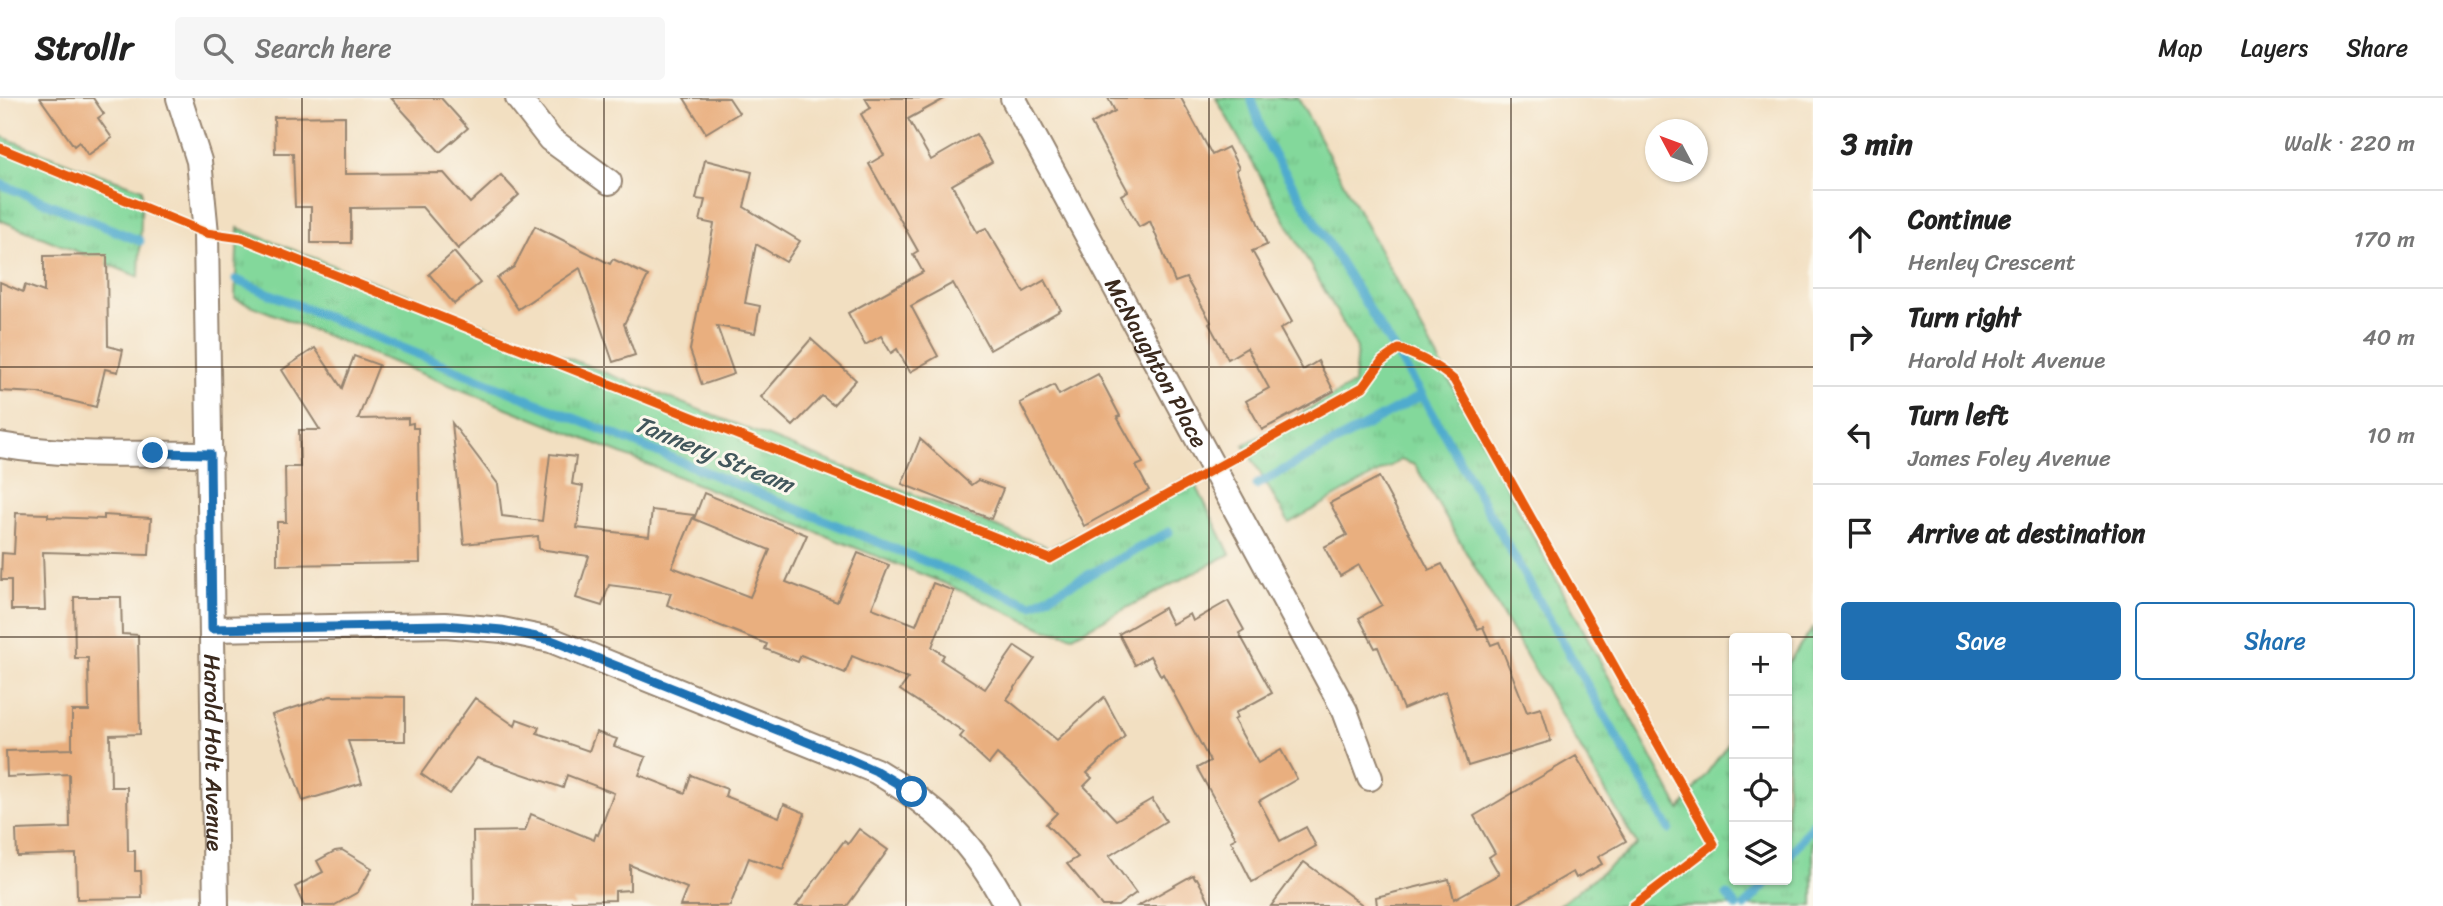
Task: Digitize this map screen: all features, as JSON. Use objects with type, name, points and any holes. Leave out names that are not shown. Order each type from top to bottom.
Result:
[{"type":"street","name":"Harold Holt Avenue","points":[[180,98],[199,161],[204,196],[216,906]]},
{"type":"street","points":[[518,98],[550,139],[609,182]]},
{"type":"street","name":"McNaughton Place","points":[[1013,98],[1345,712],[1370,778]]},
{"type":"street","points":[[0,445],[72,452],[210,454]]},
{"type":"street","points":[[212,629],[445,625],[502,630],[551,640],[835,753],[912,792],[967,842],[989,872],[1007,906]]},
{"type":"green space","points":[[1216,98],[1298,98],[1680,810],[1729,743],[1729,885],[1792,885],[1792,657],[1813,628],[1813,906],[1558,906],[1637,845],[1415,465],[1401,460],[1289,523],[1244,445],[1354,384],[1357,348]]},
{"type":"green space","points":[[0,136],[142,189],[139,277],[0,220]]},
{"type":"green space","points":[[238,228],[1050,548],[1192,477],[1230,554],[1073,636],[1044,629],[946,584],[235,299]]},
{"type":"building","points":[[40,98],[93,98],[104,114],[98,118],[112,138],[88,155],[79,142],[74,146]]},
{"type":"building","points":[[391,98],[441,98],[468,128],[440,152]]},
{"type":"building","points":[[684,98],[729,98],[739,113],[706,133]]},
{"type":"building","points":[[865,98],[946,98],[908,119],[931,160],[976,134],[992,162],[952,185],[977,232],[986,228],[1024,292],[1045,280],[1061,310],[990,350],[953,283],[911,306],[938,356],[910,372],[897,349],[891,353],[881,336],[865,345],[848,313],[923,272],[913,254],[918,251],[869,164],[884,155],[861,114],[871,108]]},
{"type":"building","points":[[1108,98],[1181,98],[1212,155],[1228,147],[1239,168],[1236,170],[1267,245],[1252,251],[1292,322],[1280,329],[1303,370],[1318,361],[1334,391],[1262,430],[1246,401],[1269,388],[1247,348],[1228,359],[1186,278],[1175,282],[1150,221],[1139,227],[1121,195],[1128,191],[1091,124],[1115,111]]},
{"type":"building","points":[[345,116],[345,174],[444,173],[470,203],[501,175],[519,195],[458,249],[422,207],[351,208],[351,243],[311,243],[311,207],[295,207],[293,153],[275,153],[274,117]]},
{"type":"building","points":[[705,160],[752,172],[744,207],[800,241],[786,262],[756,244],[745,303],[760,306],[755,333],[717,326],[734,374],[702,385],[690,350],[714,224],[700,221],[705,200],[696,199]]},
{"type":"building","points":[[535,226],[610,264],[613,259],[648,276],[624,324],[635,355],[613,362],[580,268],[518,309],[497,278],[514,267]]},
{"type":"building","points":[[454,252],[480,283],[454,304],[429,274]]},
{"type":"building","points":[[107,255],[108,346],[123,350],[118,372],[105,369],[96,407],[38,393],[0,391],[0,282],[23,292],[25,285],[44,292],[44,256]]},
{"type":"building","points":[[811,339],[856,380],[833,405],[822,396],[793,426],[761,397]]},
{"type":"building","points":[[315,348],[342,388],[354,356],[379,365],[358,419],[408,418],[408,424],[413,423],[413,428],[418,428],[420,563],[277,565],[277,522],[286,522],[285,467],[300,467],[299,430],[320,430],[282,370]]},
{"type":"building","points":[[1098,374],[1120,416],[1117,417],[1143,463],[1136,466],[1149,490],[1084,526],[1020,403],[1054,385],[1059,395]]},
{"type":"building","points":[[452,423],[498,484],[502,516],[542,521],[550,454],[576,457],[572,484],[583,486],[577,528],[649,536],[652,510],[694,515],[672,567],[750,597],[770,550],[694,519],[704,493],[807,535],[786,582],[837,602],[858,553],[889,565],[872,608],[916,625],[933,583],[954,591],[932,647],[944,655],[941,660],[985,689],[1015,646],[1035,659],[1007,699],[1057,740],[1104,697],[1125,736],[1087,773],[1092,778],[1084,786],[1116,820],[1152,799],[1166,821],[1109,856],[1136,893],[1118,906],[1102,906],[1067,864],[1078,857],[1046,824],[1057,813],[997,754],[989,764],[960,737],[964,732],[900,690],[908,679],[852,656],[845,673],[801,655],[798,662],[765,649],[767,644],[667,605],[671,593],[609,585],[602,606],[576,598],[589,556],[539,549],[538,536],[464,544]]},
{"type":"building","points":[[920,439],[971,485],[978,480],[1003,489],[991,519],[902,484]]},
{"type":"building","points":[[1379,477],[1429,570],[1442,564],[1478,629],[1483,627],[1491,645],[1499,642],[1527,712],[1541,708],[1551,741],[1468,766],[1446,691],[1403,709],[1378,647],[1375,648],[1359,618],[1382,605],[1359,565],[1340,576],[1324,547],[1347,535],[1330,503]]},
{"type":"building","points":[[16,513],[48,514],[48,517],[104,519],[104,515],[151,518],[149,555],[43,552],[45,610],[11,610],[11,580],[1,580],[2,553],[14,554]]},
{"type":"building","points":[[74,597],[121,597],[122,634],[138,635],[140,734],[110,735],[111,787],[127,787],[128,851],[135,851],[135,871],[141,871],[142,898],[77,899],[76,854],[17,856],[16,830],[70,828],[69,774],[7,777],[6,751],[72,749],[72,711],[89,711],[88,658],[75,658]]},
{"type":"building","points":[[1228,601],[1244,630],[1239,633],[1272,693],[1235,713],[1237,718],[1234,720],[1258,763],[1281,750],[1297,779],[1259,801],[1280,841],[1306,827],[1316,846],[1252,882],[1231,841],[1236,838],[1197,768],[1210,761],[1163,674],[1161,676],[1150,656],[1135,665],[1119,634],[1164,608],[1172,624],[1190,614],[1193,621]]},
{"type":"building","points":[[330,696],[405,697],[405,741],[348,741],[362,783],[303,801],[272,715]]},
{"type":"building","points":[[475,698],[515,726],[517,719],[539,727],[537,733],[589,751],[596,732],[617,739],[614,746],[646,757],[639,775],[685,793],[691,775],[727,789],[725,796],[779,817],[784,804],[805,813],[783,870],[749,858],[730,906],[680,906],[687,888],[630,865],[630,890],[615,891],[615,900],[572,901],[575,906],[474,906],[473,832],[525,831],[531,814],[594,840],[614,793],[567,775],[563,788],[477,758],[450,794],[421,774]]},
{"type":"building","points":[[1576,756],[1626,841],[1598,857],[1602,864],[1576,878],[1573,872],[1514,906],[1377,906],[1376,897],[1449,879],[1454,899],[1499,874],[1489,857],[1495,853],[1474,816]]},
{"type":"building","points":[[859,829],[888,850],[847,906],[796,906],[844,841],[848,844]]},
{"type":"building","points":[[342,850],[372,868],[358,892],[333,906],[304,906],[295,887],[323,872],[317,861]]},
{"type":"building","points":[[1304,862],[1364,906],[1271,906]]},
{"type":"building","points":[[1193,875],[1212,906],[1138,906]]},
{"type":"waterway","name":"Tannery Stream","points":[[1251,98],[1265,140],[1422,395],[1669,829]]},
{"type":"waterway","name":"Tannery Stream","points":[[0,184],[140,241]]},
{"type":"waterway","name":"Tannery Stream","points":[[236,280],[1032,605],[1169,532]]},
{"type":"waterway","name":"Tannery Stream","points":[[1256,485],[1422,395]]},
{"type":"waterway","points":[[1792,852],[1813,824]]},
{"type":"waterway","points":[[1745,906],[1764,885]]},
{"type":"waterway","name":"Tannery Stream","points":[[1727,895],[1736,906]]},
{"type":"cycle path","points":[[0,148],[206,233],[242,238],[1050,559],[1363,387],[1382,361],[1399,349],[1421,358],[1454,380],[1714,844],[1633,906]]},
{"type":"route","points":[[153,453],[210,454],[212,629],[445,625],[502,630],[551,640],[835,753],[876,771],[912,792]]}]
